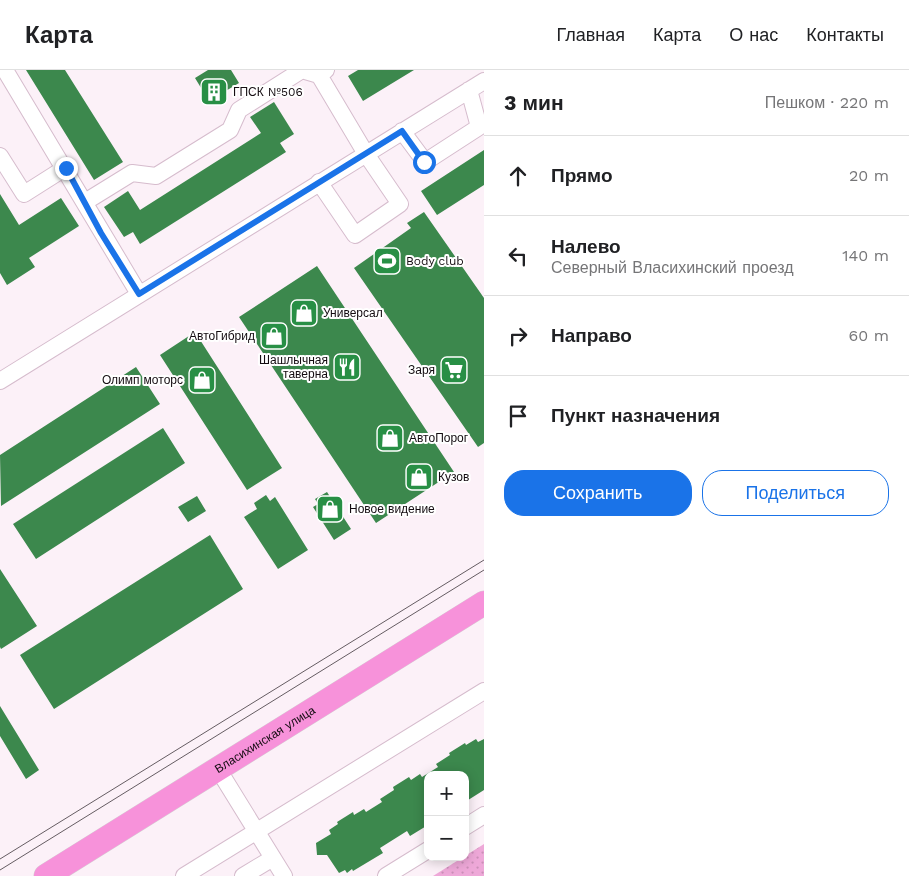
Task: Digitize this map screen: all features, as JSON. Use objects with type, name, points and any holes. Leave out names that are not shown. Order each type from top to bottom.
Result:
[{"type":"highway","name":"Власихинская улица","points":[[46,876],[484,603]]},
{"type":"street","points":[[5,70],[66,168],[101,233],[139,294]]},
{"type":"street","points":[[85,202],[132,173],[156,176],[230,130],[239,110],[302,70],[323,72],[366,154],[400,204],[355,235],[320,182]]},
{"type":"street","points":[[0,381],[484,81]]},
{"type":"street","points":[[402,131],[424,162],[479,127],[469,90]]},
{"type":"street","points":[[0,156],[24,194],[66,168]]},
{"type":"street","points":[[184,876],[484,691]]},
{"type":"street","points":[[218,769],[284,876]]},
{"type":"street","points":[[469,824],[484,815]]},
{"type":"street","points":[[386,876],[424,852]]},
{"type":"street","points":[[243,876],[273,858]]},
{"type":"shaded area","points":[[484,844],[484,876],[433,876],[457,861],[469,861],[469,853]]},
{"type":"building","points":[[26,70],[65,70],[123,162],[94,180]]},
{"type":"building","name":"ГПСК №506","points":[[208,70],[231,70],[239,83],[209,101],[195,78]]},
{"type":"building","points":[[358,70],[414,70],[363,101],[348,76]]},
{"type":"building","points":[[274,102],[294,134],[280,143],[286,152],[140,244],[133,232],[124,237],[104,207],[128,191],[140,210],[261,133],[250,117]]},
{"type":"building","points":[[484,150],[484,185],[437,215],[421,191]]},
{"type":"building","points":[[0,194],[19,225],[61,198],[79,226],[29,258],[35,267],[7,285],[0,273]]},
{"type":"building","name":"Заря","points":[[424,212],[484,298],[484,443],[478,447],[354,268],[411,228],[407,223]]},
{"type":"building","points":[[317,266],[454,472],[376,523],[239,317]]},
{"type":"building","points":[[195,332],[282,468],[247,490],[160,355]]},
{"type":"building","points":[[136,367],[160,404],[1,506],[0,455]]},
{"type":"building","points":[[163,428],[185,463],[36,559],[13,524]]},
{"type":"building","points":[[327,492],[351,529],[334,540],[313,507],[318,504],[315,499]]},
{"type":"building","points":[[266,495],[270,501],[275,497],[308,550],[278,569],[244,517],[257,509],[254,503]]},
{"type":"building","points":[[197,496],[206,511],[188,522],[178,507]]},
{"type":"building","points":[[210,535],[243,589],[54,709],[20,655]]},
{"type":"building","points":[[0,569],[37,626],[1,649],[0,647]]},
{"type":"building","points":[[0,706],[39,770],[26,779],[0,736]]},
{"type":"building","points":[[476,739],[478,742],[484,739],[484,790],[469,799],[469,771],[432,771],[438,767],[436,764],[450,755],[449,753],[465,743],[466,745]]},
{"type":"building","points":[[420,774],[422,777],[424,776],[424,827],[410,836],[407,831],[380,848],[383,853],[347,873],[345,870],[339,873],[327,855],[317,855],[316,843],[331,834],[329,830],[338,824],[337,822],[353,812],[354,815],[364,809],[366,812],[382,802],[380,799],[394,790],[393,787],[409,777],[411,780]]},
{"type":"tram line","points":[[0,859],[484,560]]},
{"type":"tram line","points":[[0,870],[484,570]]},
{"type":"place","name":"ГПСК №506","points":[[214,92]]},
{"type":"place","name":"Body club","points":[[387,261]]},
{"type":"place","name":"Универсал","points":[[304,313]]},
{"type":"place","name":"АвтоГибрид","points":[[274,336]]},
{"type":"place","name":"Шашлычная таверна","points":[[347,367]]},
{"type":"place","name":"Заря","points":[[454,370]]},
{"type":"place","name":"Олимп моторс","points":[[202,380]]},
{"type":"place","name":"АвтоПорог","points":[[390,438]]},
{"type":"place","name":"Кузов","points":[[419,477]]},
{"type":"place","name":"Новое видение","points":[[330,509]]},
{"type":"route","points":[[66,168],[101,233],[139,294],[402,131],[424,162]]}]
